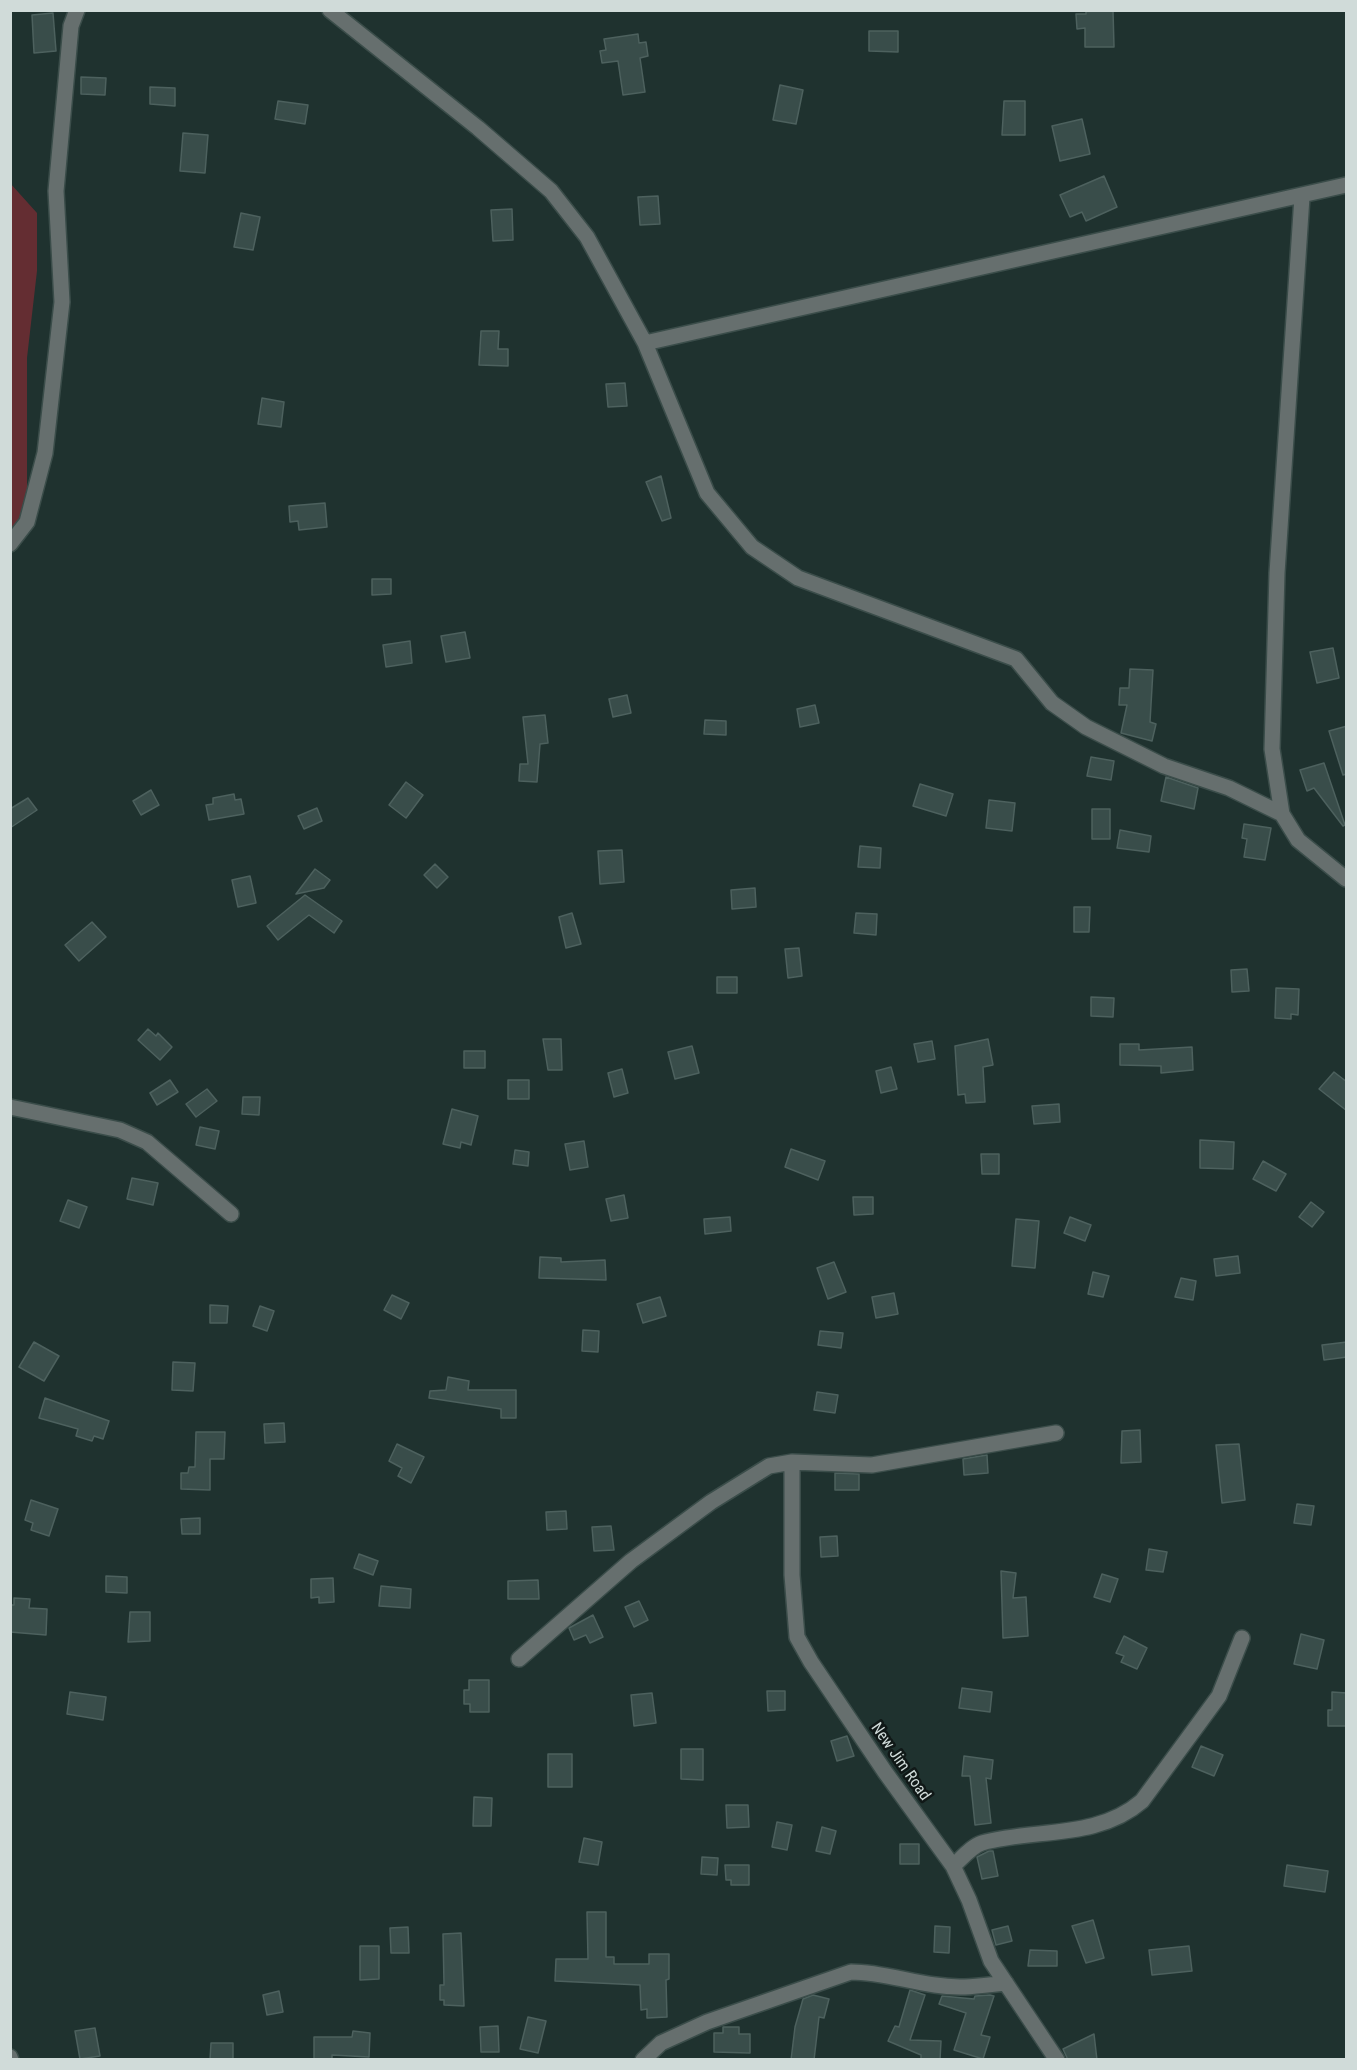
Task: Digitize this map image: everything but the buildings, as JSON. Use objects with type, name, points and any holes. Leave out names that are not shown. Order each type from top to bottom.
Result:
[{"type":"street","points":[[10,544],[27,522],[45,453],[62,302],[56,191],[59,146],[71,26],[77,10]]},
{"type":"street","points":[[330,10],[478,128],[551,191],[587,237],[645,343],[706,493],[752,547],[798,578],[1016,659],[1052,703],[1086,727],[1164,766],[1229,788],[1282,814]]},
{"type":"street","points":[[645,343],[993,263],[1302,197],[1347,185]]},
{"type":"street","points":[[1302,197],[1277,573],[1272,749],[1282,814],[1298,840],[1347,879]]},
{"type":"street","points":[[10,1107],[120,1130],[147,1142],[231,1214]]},
{"type":"street","points":[[519,1659],[631,1561],[711,1502],[769,1466],[792,1462],[872,1465],[1056,1433]]},
{"type":"street","name":"New Jim Road","points":[[792,1462],[792,1575],[797,1637],[811,1662],[885,1772],[953,1866],[969,1900],[991,1961],[1057,2060]]},
{"type":"street","points":[[953,1866],[979,1843],[1073,1830],[1126,1815],[1142,1801],[1220,1696],[1242,1638]]},
{"type":"street","points":[[643,2060],[661,2043],[707,2022],[851,1972],[873,1972],[936,1986],[969,1988],[1006,1983]]},
{"type":"shaded area","points":[[10,183],[37,213],[37,271],[27,358],[27,522],[11,530]]}]
